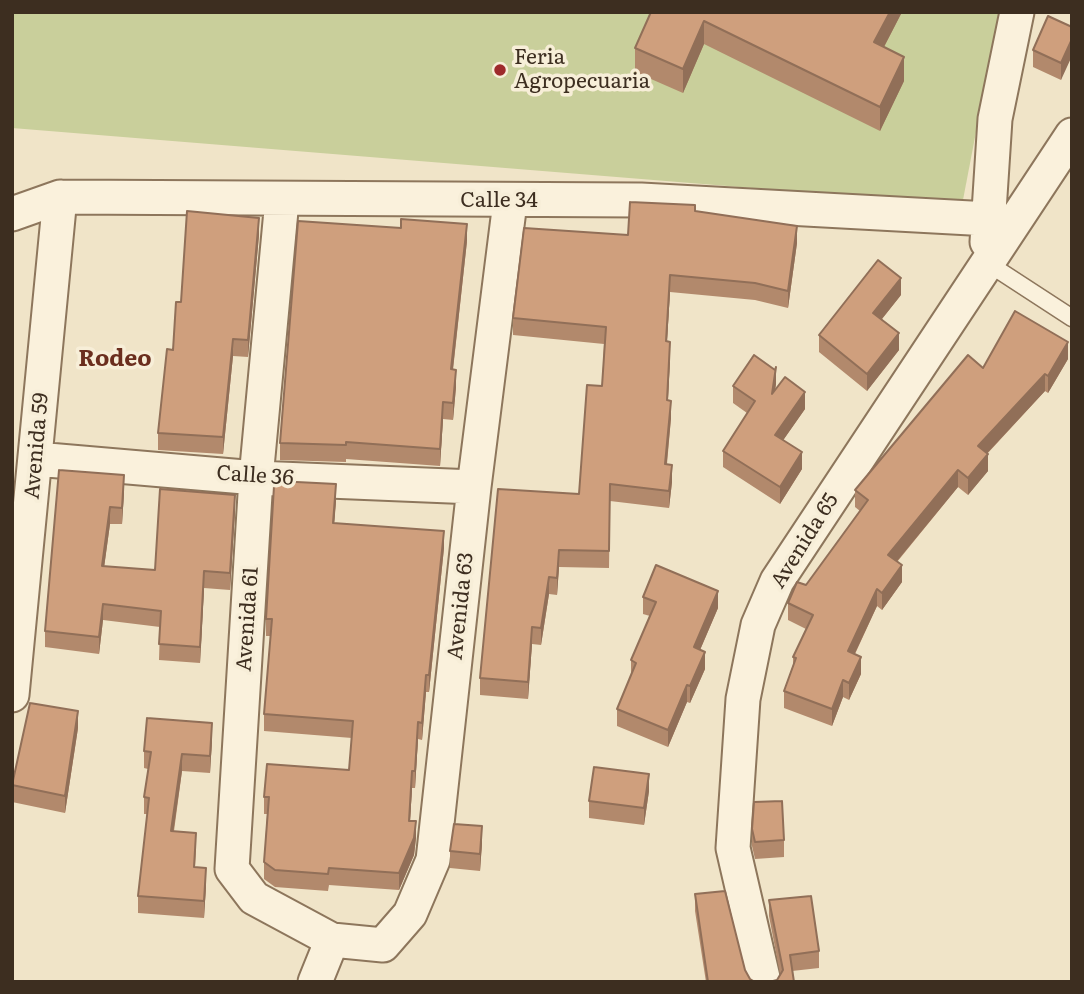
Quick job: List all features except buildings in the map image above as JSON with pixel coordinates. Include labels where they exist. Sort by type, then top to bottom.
[{"type":"street","name":"Avenida 65","points":[[986,262],[995,119],[1017,12]]},
{"type":"street","name":"Avenida 65","points":[[764,982],[733,848],[743,699],[758,625],[777,581],[1072,135]]},
{"type":"street","name":"Calle 34","points":[[12,214],[60,197],[510,202],[641,200],[989,219]]},
{"type":"street","name":"Avenida 59","points":[[12,695],[60,197]]},
{"type":"street","name":"Avenida 61","points":[[282,200],[256,478],[232,869],[254,898],[332,940]]},
{"type":"street","name":"Avenida 63","points":[[332,940],[383,945],[410,914],[433,860],[474,487],[510,202]]},
{"type":"street","name":"Calle 36","points":[[36,458],[256,478],[474,487]]},
{"type":"street","points":[[315,982],[332,940]]},
{"type":"lane","points":[[986,262],[1072,318]]},
{"type":"green space","name":"Feria Agropecuaria","points":[[12,12],[999,12],[962,205],[12,128]]},
{"type":"place","name":"Feria Agropecuaria","points":[[500,70]]},
{"type":"district","name":"Rodeo","points":[[115,359]]}]
